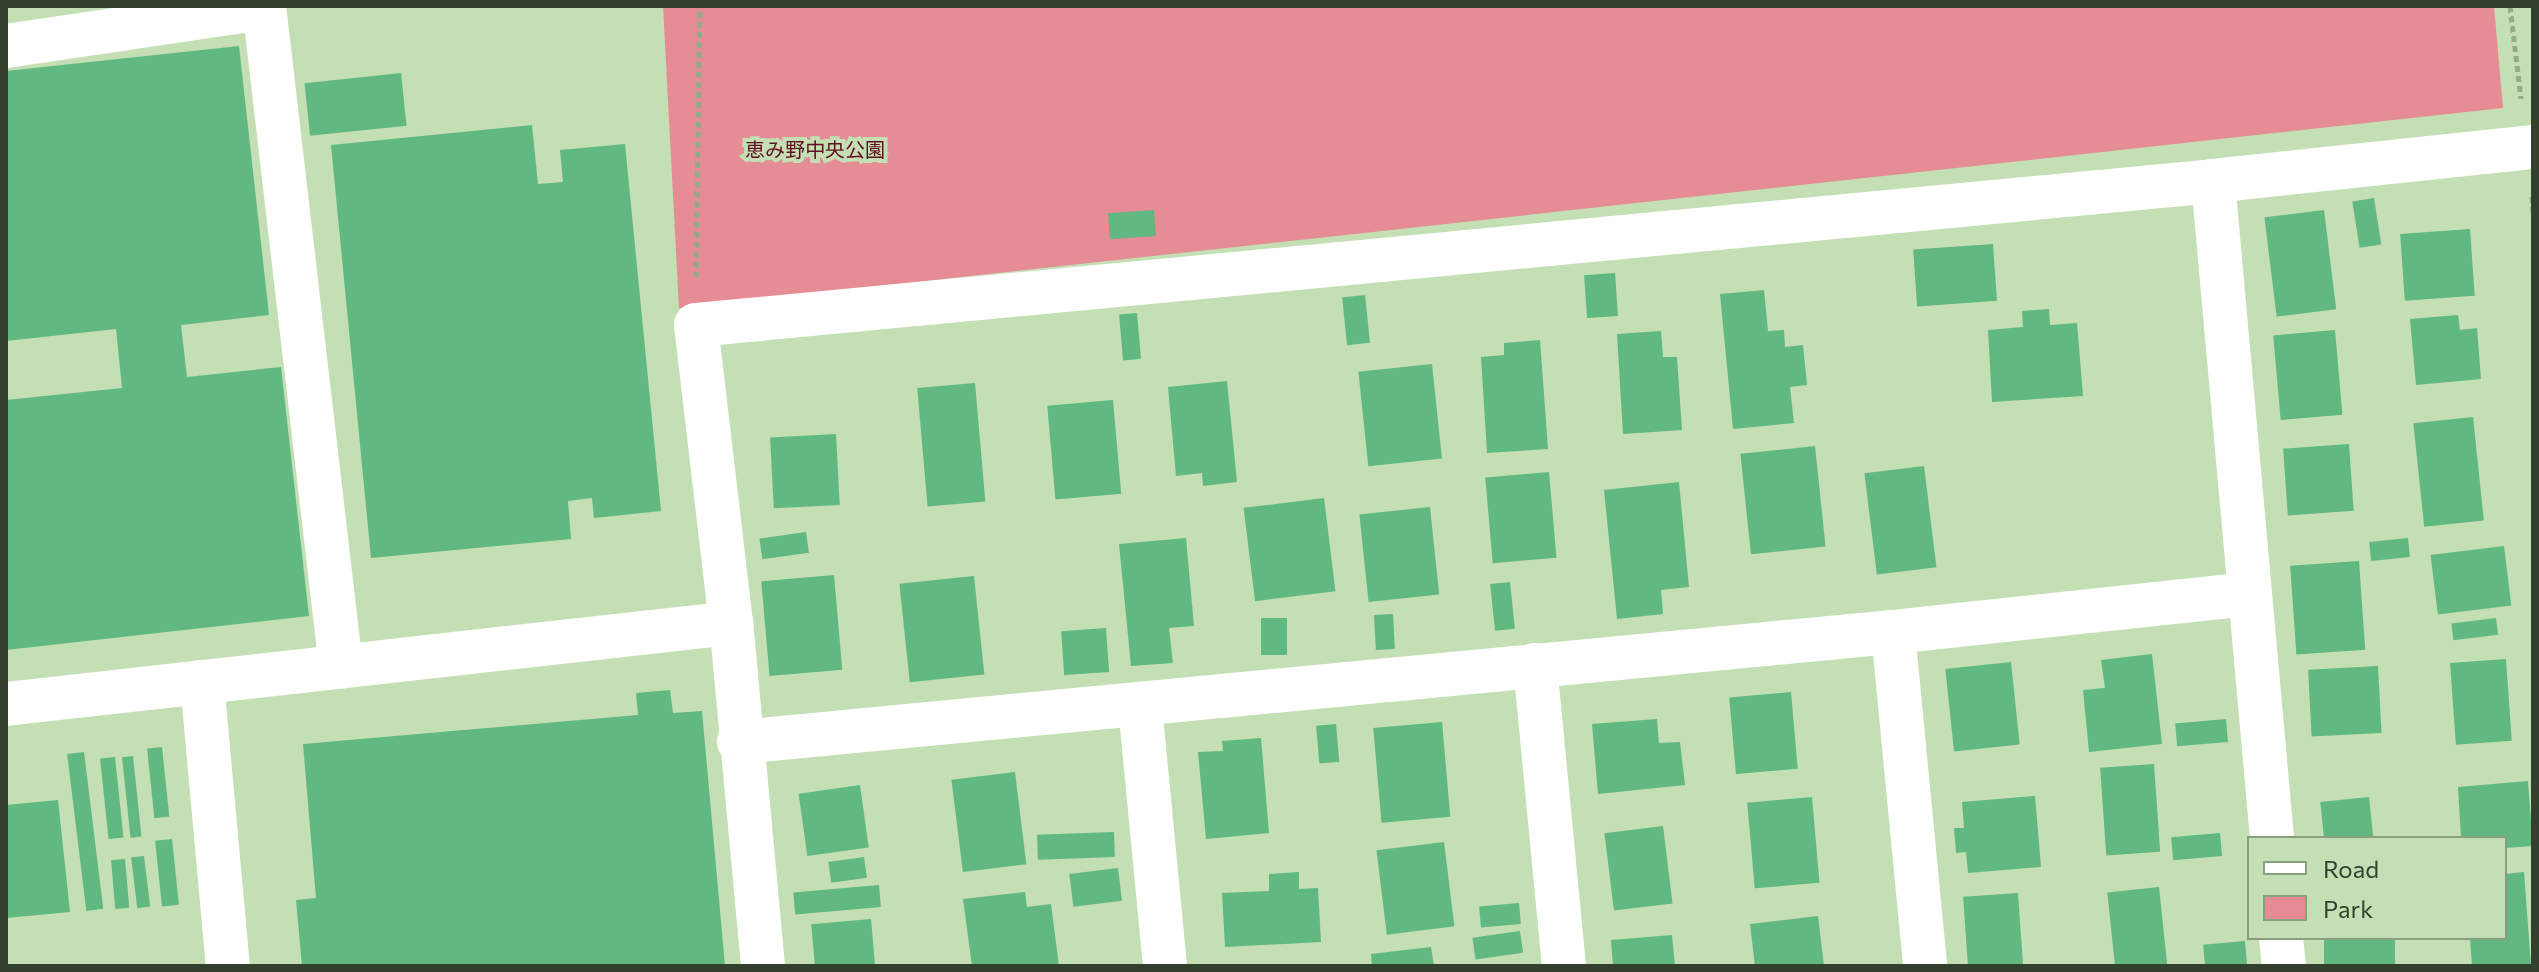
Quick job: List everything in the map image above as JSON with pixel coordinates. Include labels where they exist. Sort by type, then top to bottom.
[{"type":"street","points":[[6,46],[264,7],[341,667]]},
{"type":"street","points":[[763,966],[739,742],[731,623],[696,325],[2213,181],[2533,147]]},
{"type":"street","points":[[2213,181],[2272,836]]},
{"type":"street","points":[[739,742],[1140,706],[2248,594]]},
{"type":"street","points":[[6,704],[731,623]]},
{"type":"street","points":[[1893,632],[1925,966]]},
{"type":"street","points":[[1535,665],[1564,966]]},
{"type":"street","points":[[202,682],[228,966]]},
{"type":"street","points":[[1140,706],[1165,966]]},
{"type":"street","points":[[2281,940],[2284,966]]},
{"type":"path","points":[[696,325],[700,6]]},
{"type":"green space","name":"恵み野中央公園","points":[[663,6],[2494,6],[2503,108],[679,308]]},
{"type":"building","points":[[239,46],[269,315],[181,325],[187,377],[281,367],[309,616],[6,650],[6,400],[122,388],[116,329],[6,341],[6,71]]},
{"type":"building","points":[[401,73],[407,126],[310,136],[305,83]]},
{"type":"building","points":[[532,125],[538,184],[563,182],[560,150],[625,144],[661,511],[594,518],[592,498],[568,501],[571,539],[371,558],[331,145]]},
{"type":"building","points":[[2374,198],[2381,244],[2360,248],[2352,201]]},
{"type":"building","points":[[1154,210],[1156,236],[1110,239],[1108,213]]},
{"type":"building","points":[[2324,210],[2336,309],[2277,317],[2264,217]]},
{"type":"building","points":[[2470,229],[2475,296],[2405,301],[2400,234]]},
{"type":"building","points":[[1993,244],[1997,301],[1917,306],[1913,250]]},
{"type":"building","points":[[1615,273],[1618,316],[1587,318],[1584,275]]},
{"type":"building","points":[[1764,290],[1768,331],[1784,330],[1785,347],[1803,345],[1807,385],[1790,387],[1794,423],[1733,429],[1720,294]]},
{"type":"building","points":[[1365,295],[1370,343],[1347,345],[1342,297]]},
{"type":"building","points":[[2049,309],[2050,325],[2077,323],[2083,396],[1992,402],[1988,330],[2023,327],[2022,311]]},
{"type":"building","points":[[1137,313],[1141,359],[1123,360],[1119,315]]},
{"type":"building","points":[[2458,315],[2460,330],[2477,328],[2481,379],[2416,385],[2410,319]]},
{"type":"building","points":[[2335,330],[2342,415],[2281,420],[2273,335]]},
{"type":"building","points":[[1661,331],[1663,357],[1677,357],[1682,430],[1623,434],[1617,334]]},
{"type":"building","points":[[1540,340],[1548,449],[1487,453],[1481,357],[1504,355],[1504,343]]},
{"type":"building","points":[[1432,364],[1442,458],[1368,466],[1358,372]]},
{"type":"building","points":[[1227,381],[1237,482],[1203,486],[1202,473],[1176,476],[1168,387]]},
{"type":"building","points":[[975,383],[985,502],[928,507],[917,388]]},
{"type":"building","points":[[1113,400],[1121,494],[1055,499],[1047,406]]},
{"type":"building","points":[[2473,417],[2484,520],[2424,527],[2413,423]]},
{"type":"building","points":[[836,434],[840,505],[774,508],[770,437]]},
{"type":"building","points":[[2349,444],[2354,511],[2288,515],[2283,449]]},
{"type":"building","points":[[1815,446],[1826,546],[1751,554],[1740,454]]},
{"type":"building","points":[[1924,466],[1936,567],[1877,575],[1864,473]]},
{"type":"building","points":[[1549,472],[1556,558],[1493,563],[1485,478]]},
{"type":"building","points":[[1679,482],[1689,587],[1661,590],[1663,614],[1617,619],[1604,490]]},
{"type":"building","points":[[1324,498],[1335,591],[1255,601],[1244,508]]},
{"type":"building","points":[[1430,507],[1439,595],[1369,602],[1359,514]]},
{"type":"building","points":[[806,532],[809,553],[762,559],[759,539]]},
{"type":"building","points":[[1186,538],[1194,626],[1169,628],[1173,663],[1131,666],[1119,544]]},
{"type":"building","points":[[2408,538],[2410,557],[2371,561],[2369,542]]},
{"type":"building","points":[[2504,546],[2511,606],[2438,615],[2431,555]]},
{"type":"building","points":[[2359,561],[2365,650],[2296,655],[2290,566]]},
{"type":"building","points":[[834,575],[842,670],[770,676],[761,581]]},
{"type":"building","points":[[974,576],[984,674],[910,682],[899,584]]},
{"type":"building","points":[[1510,582],[1515,629],[1495,631],[1490,584]]},
{"type":"building","points":[[1393,614],[1395,649],[1376,650],[1374,615]]},
{"type":"building","points":[[1261,618],[1287,618],[1287,655],[1261,655]]},
{"type":"building","points":[[2496,618],[2498,635],[2453,640],[2451,623]]},
{"type":"building","points":[[1106,628],[1109,672],[1064,675],[1061,631]]},
{"type":"building","points":[[2152,654],[2162,744],[2089,752],[2083,690],[2105,688],[2101,660]]},
{"type":"building","points":[[2506,659],[2512,741],[2456,745],[2450,663]]},
{"type":"building","points":[[2011,662],[2020,745],[1954,751],[1945,669]]},
{"type":"building","points":[[2378,666],[2382,733],[2312,737],[2308,670]]},
{"type":"building","points":[[670,690],[673,713],[702,711],[725,966],[302,966],[296,900],[316,898],[303,744],[638,715],[636,693]]},
{"type":"building","points":[[1791,692],[1798,769],[1736,774],[1729,697]]},
{"type":"building","points":[[1657,719],[1659,743],[1680,742],[1685,785],[1598,794],[1592,724]]},
{"type":"building","points":[[2226,719],[2228,742],[2177,746],[2175,723]]},
{"type":"building","points":[[1442,722],[1450,817],[1382,823],[1373,728]]},
{"type":"building","points":[[1336,724],[1339,762],[1319,764],[1316,726]]},
{"type":"building","points":[[1261,738],[1269,833],[1206,839],[1198,752],[1223,751],[1222,741]]},
{"type":"building","points":[[162,747],[169,817],[154,818],[147,749]]},
{"type":"building","points":[[84,752],[103,909],[86,911],[67,754]]},
{"type":"building","points":[[133,756],[141,837],[131,838],[122,757]]},
{"type":"building","points":[[115,757],[123,838],[109,839],[100,759]]},
{"type":"building","points":[[2154,764],[2160,852],[2106,856],[2100,768]]},
{"type":"building","points":[[1015,772],[1026,864],[963,872],[951,780]]},
{"type":"building","points":[[2528,781],[2533,846],[2507,848],[2507,836],[2461,836],[2458,787]]},
{"type":"building","points":[[860,785],[869,847],[807,856],[799,794]]},
{"type":"building","points":[[2035,796],[2041,867],[1968,873],[1966,852],[1956,853],[1954,828],[1964,828],[1962,802]]},
{"type":"building","points":[[1812,797],[1819,883],[1755,888],[1747,803]]},
{"type":"building","points":[[2369,797],[2373,836],[2324,836],[2320,802]]},
{"type":"building","points":[[58,800],[70,912],[6,918],[6,805]]},
{"type":"building","points":[[1663,826],[1673,903],[1614,911],[1604,833]]},
{"type":"building","points":[[1114,832],[1115,857],[1038,860],[1037,835]]},
{"type":"building","points":[[2220,833],[2222,856],[2173,860],[2171,837]]},
{"type":"building","points":[[172,839],[179,905],[162,906],[155,841]]},
{"type":"building","points":[[1444,842],[1454,926],[1387,935],[1377,850]]},
{"type":"building","points":[[144,856],[150,907],[137,908],[131,858]]},
{"type":"building","points":[[864,857],[867,878],[831,883],[828,862]]},
{"type":"building","points":[[125,859],[129,908],[115,909],[111,860]]},
{"type":"building","points":[[1118,868],[1122,901],[1073,907],[1069,874]]},
{"type":"building","points":[[1299,872],[1299,889],[1318,888],[1321,942],[1225,947],[1222,893],[1269,891],[1269,874]]},
{"type":"building","points":[[2524,872],[2531,966],[2472,966],[2470,940],[2507,940],[2507,874]]},
{"type":"building","points":[[879,885],[881,907],[795,914],[793,892]]},
{"type":"building","points":[[2159,887],[2167,966],[2115,966],[2107,892]]},
{"type":"building","points":[[1025,892],[1027,907],[1051,904],[1059,966],[972,966],[963,899]]},
{"type":"building","points":[[2018,893],[2023,966],[1968,966],[1963,897]]},
{"type":"building","points":[[1519,903],[1521,924],[1481,927],[1479,906]]},
{"type":"building","points":[[1818,916],[1824,966],[1755,966],[1750,924]]},
{"type":"building","points":[[871,919],[875,966],[815,966],[811,924]]},
{"type":"building","points":[[1520,931],[1523,953],[1476,959],[1472,938]]},
{"type":"building","points":[[1672,935],[1675,966],[1613,966],[1611,940]]},
{"type":"building","points":[[2324,940],[2395,940],[2395,966],[2324,966]]},
{"type":"building","points":[[2245,941],[2247,964],[2205,966],[2203,945]]},
{"type":"building","points":[[1431,947],[1434,966],[1372,966],[1371,954]]}]
